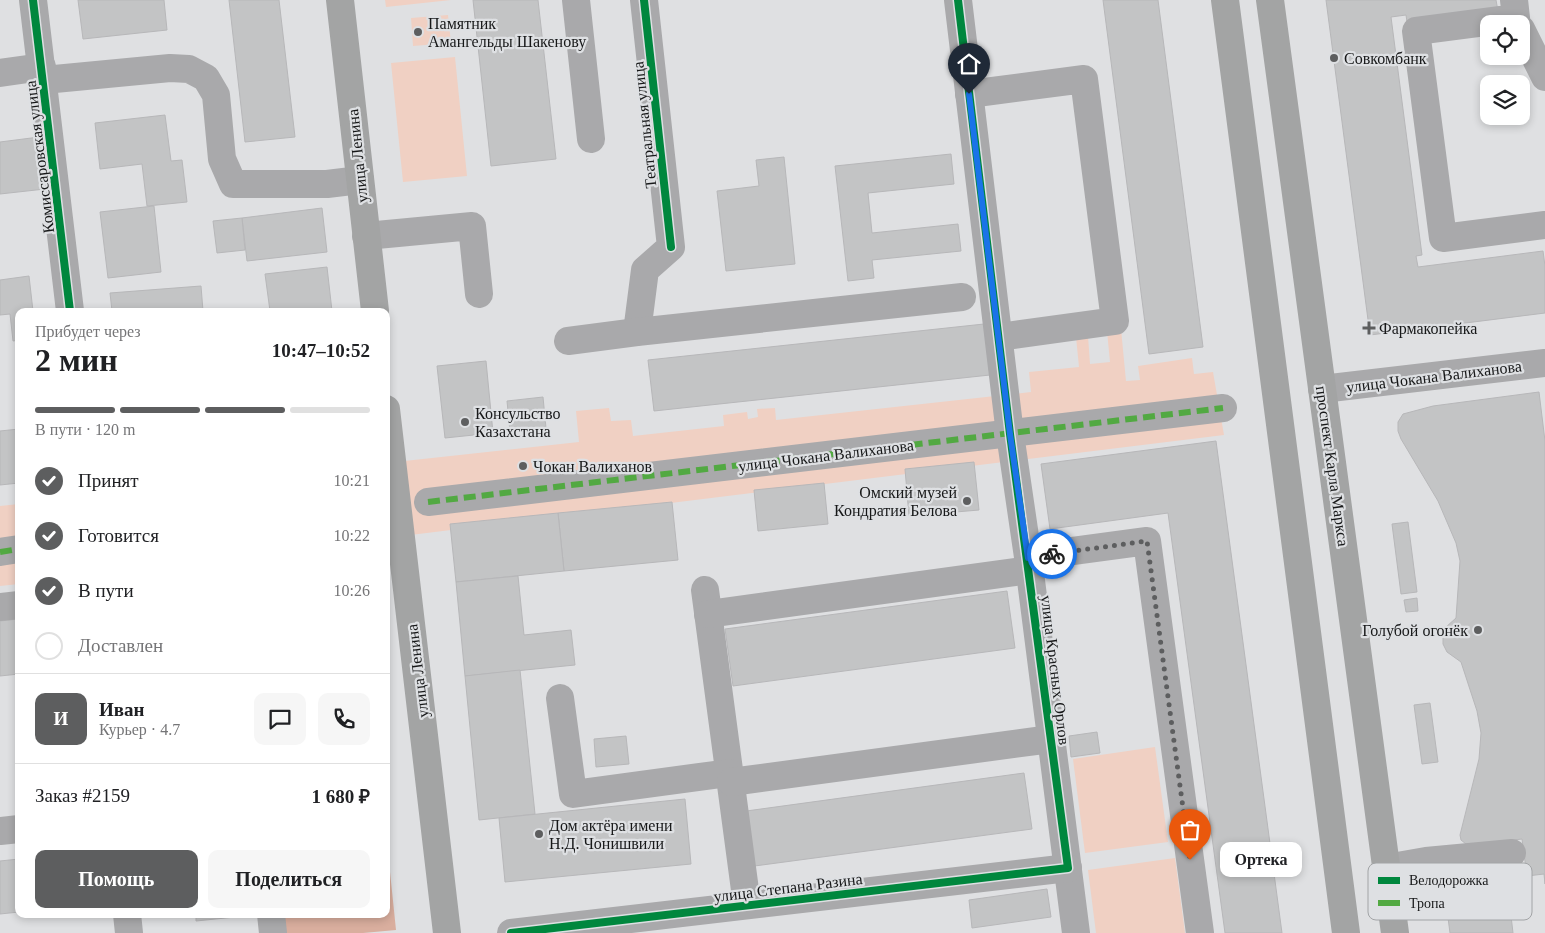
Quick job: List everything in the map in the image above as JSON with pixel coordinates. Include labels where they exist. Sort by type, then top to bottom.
[{"type":"main road","name":"улица Ленина","points":[[340,0],[375,308]]},
{"type":"main road","points":[[1225,0],[1346,933]]},
{"type":"main road","name":"проспект Карла Маркса","points":[[1270,0],[1385,863]]},
{"type":"main road","name":"улица Ленина","points":[[390,442],[447,933]]},
{"type":"main road","name":"проспект Карла Маркса","points":[[1393,920],[1395,933]]},
{"type":"street","name":"Комиссаровская улица","points":[[34,0],[70,308]]},
{"type":"street","points":[[576,0],[591,139]]},
{"type":"street","name":"Театральная улица","points":[[637,332],[645,270],[671,246],[644,0]]},
{"type":"street","name":"улица Красных Орлов","points":[[958,0],[1010,434],[1029,564],[1076,933]]},
{"type":"street","points":[[1480,23],[1416,32],[1443,238],[1545,225]]},
{"type":"street","points":[[1530,44],[1545,77]]},
{"type":"street","points":[[0,73],[43,74],[170,68],[189,69],[206,78],[216,95],[222,160],[233,184],[327,184],[360,180]]},
{"type":"street","points":[[969,94],[1084,79],[1115,322],[999,337]]},
{"type":"street","points":[[366,236],[472,226],[479,294]]},
{"type":"street","points":[[568,342],[637,332],[962,297]]},
{"type":"street","name":"улица Чокана Валиханова","points":[[1322,389],[1545,363]]},
{"type":"street","name":"улица Чокана Валиханова","points":[[428,502],[1223,408]]},
{"type":"street","points":[[747,905],[706,602],[1029,564],[1147,541],[1200,933]]},
{"type":"street","points":[[0,552],[15,550]]},
{"type":"street","points":[[0,607],[15,605]]},
{"type":"street","points":[[560,698],[573,794],[730,778],[1051,740]]},
{"type":"street","points":[[0,831],[15,829]]},
{"type":"street","points":[[1415,863],[1512,852]]},
{"type":"street","name":"улица Степана Разина","points":[[511,933],[657,924],[747,905],[1068,868]]},
{"type":"street","points":[[127,918],[129,933]]},
{"type":"street","points":[[271,918],[273,933]]},
{"type":"shaded area","points":[[385,0],[451,0],[386,7]]},
{"type":"shaded area","points":[[448,15],[451,43],[413,46],[411,18]]},
{"type":"shaded area","points":[[455,57],[467,176],[403,182],[391,63]]},
{"type":"shaded area","points":[[1121,329],[1126,381],[1140,380],[1138,366],[1192,358],[1194,374],[1213,372],[1224,435],[390,538],[390,463],[579,442],[576,411],[609,408],[611,421],[631,420],[633,436],[724,426],[723,415],[747,412],[748,419],[758,417],[757,409],[775,408],[776,420],[1031,392],[1029,372],[1079,367],[1076,337],[1088,336],[1090,364],[1110,362],[1107,331]]},
{"type":"shaded area","points":[[15,504],[15,584],[0,586],[0,506]]},
{"type":"shaded area","points":[[1155,747],[1168,842],[1085,853],[1073,759]]},
{"type":"shaded area","points":[[1175,858],[1185,933],[1096,933],[1088,870]]},
{"type":"shaded area","points":[[390,872],[396,930],[363,933],[281,933],[279,918],[390,918]]},
{"type":"building","points":[[78,0],[164,0],[167,30],[83,39]]},
{"type":"building","points":[[229,0],[279,0],[295,137],[245,142]]},
{"type":"building","points":[[473,0],[538,0],[556,159],[491,166]]},
{"type":"building","points":[[1103,0],[1158,0],[1203,347],[1149,354]]},
{"type":"building","points":[[1326,0],[1496,0],[1498,11],[1407,22],[1406,15],[1391,17],[1422,255],[1416,256],[1418,267],[1543,251],[1545,266],[1545,313],[1370,335]]},
{"type":"building","points":[[165,115],[171,161],[182,160],[187,202],[147,206],[142,164],[100,169],[95,123]]},
{"type":"building","points":[[39,137],[45,189],[0,194],[0,142]]},
{"type":"building","points":[[951,154],[954,184],[868,193],[872,233],[958,224],[961,251],[872,260],[874,278],[848,281],[835,166]]},
{"type":"building","points":[[784,157],[795,264],[726,271],[717,191],[759,186],[756,160]]},
{"type":"building","points":[[154,206],[161,272],[108,278],[100,212]]},
{"type":"building","points":[[322,208],[327,252],[247,261],[242,218]]},
{"type":"building","points":[[242,218],[245,250],[217,253],[213,221]]},
{"type":"building","points":[[327,267],[332,308],[270,308],[265,274]]},
{"type":"building","points":[[29,276],[33,308],[15,308],[15,341],[13,341],[10,314],[0,315],[0,280]]},
{"type":"building","points":[[201,286],[203,308],[112,308],[110,293]]},
{"type":"building","points":[[984,324],[990,375],[654,411],[648,360]]},
{"type":"building","points":[[486,361],[493,433],[445,438],[437,366]]},
{"type":"building","points":[[1539,392],[1545,441],[1545,884],[1544,874],[1532,875],[1532,863],[1525,863],[1522,839],[1466,844],[1461,840],[1460,835],[1479,759],[1481,733],[1477,711],[1461,662],[1447,652],[1443,644],[1443,634],[1446,627],[1456,618],[1460,561],[1456,543],[1438,501],[1398,431],[1398,422],[1403,414],[1433,406]]},
{"type":"building","points":[[543,397],[546,428],[510,432],[507,401]]},
{"type":"building","points":[[15,429],[15,483],[0,485],[0,431]]},
{"type":"building","points":[[1216,441],[1282,933],[1225,933],[1168,513],[1050,529],[1041,464]]},
{"type":"building","points":[[974,462],[979,510],[909,516],[905,469]]},
{"type":"building","points":[[824,483],[828,524],[758,531],[754,490]]},
{"type":"building","points":[[672,502],[678,560],[564,571],[558,513]]},
{"type":"building","points":[[558,513],[564,571],[456,582],[450,524]]},
{"type":"building","points":[[1408,522],[1417,592],[1401,594],[1392,524]]},
{"type":"building","points":[[518,576],[524,635],[571,630],[575,665],[465,676],[456,582]]},
{"type":"building","points":[[1007,591],[1015,648],[733,686],[725,629]]},
{"type":"building","points":[[1417,598],[1418,611],[1406,612],[1404,600]]},
{"type":"building","points":[[15,619],[15,674],[0,676],[0,621]]},
{"type":"building","points":[[520,670],[535,814],[479,820],[465,676]]},
{"type":"building","points":[[1430,703],[1438,762],[1422,764],[1414,705]]},
{"type":"building","points":[[1097,732],[1100,753],[1071,757],[1069,736]]},
{"type":"building","points":[[626,736],[629,764],[596,767],[594,739]]},
{"type":"building","points":[[1024,773],[1032,829],[747,867],[739,812]]},
{"type":"building","points":[[685,799],[691,864],[505,882],[499,818]]},
{"type":"building","points":[[15,859],[15,912],[0,914],[0,861]]},
{"type":"building","points":[[1047,889],[1051,917],[972,928],[969,900]]},
{"type":"building","points":[[196,918],[225,918],[196,921]]},
{"type":"building","points":[[1448,920],[1511,920],[1513,933],[1450,933]]},
{"type":"marked path","points":[[428,502],[1223,408]]},
{"type":"marked path","points":[[0,552],[15,550]]},
{"type":"cycle path","points":[[33,0],[70,308]]},
{"type":"cycle path","points":[[644,0],[671,247]]},
{"type":"cycle path","points":[[511,933],[1068,868],[1010,434],[958,0]]},
{"type":"way so far","points":[[1052,554],[1147,541],[1190,860]]},
{"type":"place","name":"Памятник Амангельды Шакенову","points":[[418,32]]},
{"type":"place","name":"Совкомбанк","points":[[1334,58]]},
{"type":"place","name":"Фармакопейка","points":[[1369,328]]},
{"type":"place","name":"Консульство Казахстана","points":[[465,422]]},
{"type":"place","name":"Чокан Валиханов","points":[[523,466]]},
{"type":"place","name":"Омский музей Кондратия Белова","points":[[967,501]]},
{"type":"place","name":"Голубой огонёк","points":[[1478,630]]},
{"type":"place","name":"Дом актёра имени Н.Д. Чонишвили","points":[[539,834]]},
{"type":"place","name":"Ортека","points":[[1190,860]]},
{"type":"route","points":[[969,94],[1010,434],[1028,558],[1052,554]]}]
